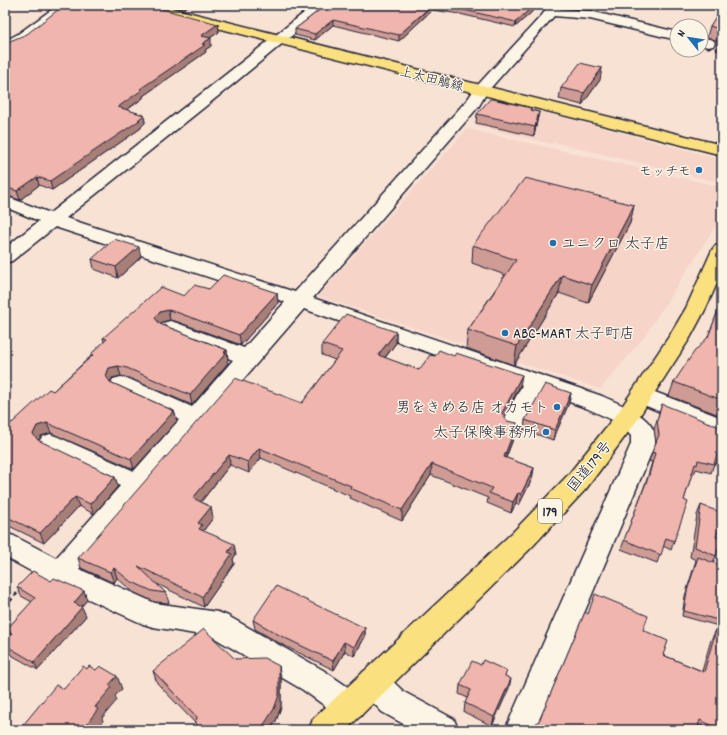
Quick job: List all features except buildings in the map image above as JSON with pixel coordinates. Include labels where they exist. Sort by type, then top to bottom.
[{"type":"main road","name":"上太田鵤線","points":[[143,5],[722,150]]},
{"type":"main road","name":"国道179号","points":[[324,730],[522,540],[577,482],[627,417],[679,338],[696,308],[722,250]]},
{"type":"street","points":[[5,46],[23,37],[66,5]]},
{"type":"street","points":[[5,257],[322,5]]},
{"type":"street","points":[[462,5],[472,7],[474,5]]},
{"type":"street","points":[[51,569],[138,484],[473,103],[481,90],[552,9],[590,15],[669,34]]},
{"type":"street","points":[[5,32],[23,37]]},
{"type":"street","points":[[5,201],[52,220],[300,300],[594,402],[627,417],[643,433],[643,444],[520,730]]},
{"type":"street","points":[[170,328],[249,358]]},
{"type":"street","points":[[514,424],[536,381]]},
{"type":"street","points":[[121,385],[196,418]]},
{"type":"street","points":[[642,395],[722,428]]},
{"type":"street","points":[[50,443],[138,484]]},
{"type":"street","points":[[5,544],[51,569],[153,615],[218,626],[313,680],[350,706]]},
{"type":"street","points":[[373,682],[393,702],[443,730]]},
{"type":"path","points":[[5,606],[51,569]]},
{"type":"shaded area","points":[[492,102],[582,122],[722,160],[722,183],[553,142],[552,144],[478,126],[473,123]]},
{"type":"shaded area","points":[[467,129],[722,187],[722,216],[644,337],[600,389],[318,296]]},
{"type":"place","name":"モッチモ","points":[[699,170]]},
{"type":"place","name":"ユニクロ 太子店","points":[[553,243]]},
{"type":"place","name":"ABC-MART 太子町店","points":[[505,333]]},
{"type":"place","name":"男をきめる店 オカモト","points":[[557,407]]},
{"type":"place","name":"太子保険事務所","points":[[546,432]]}]
